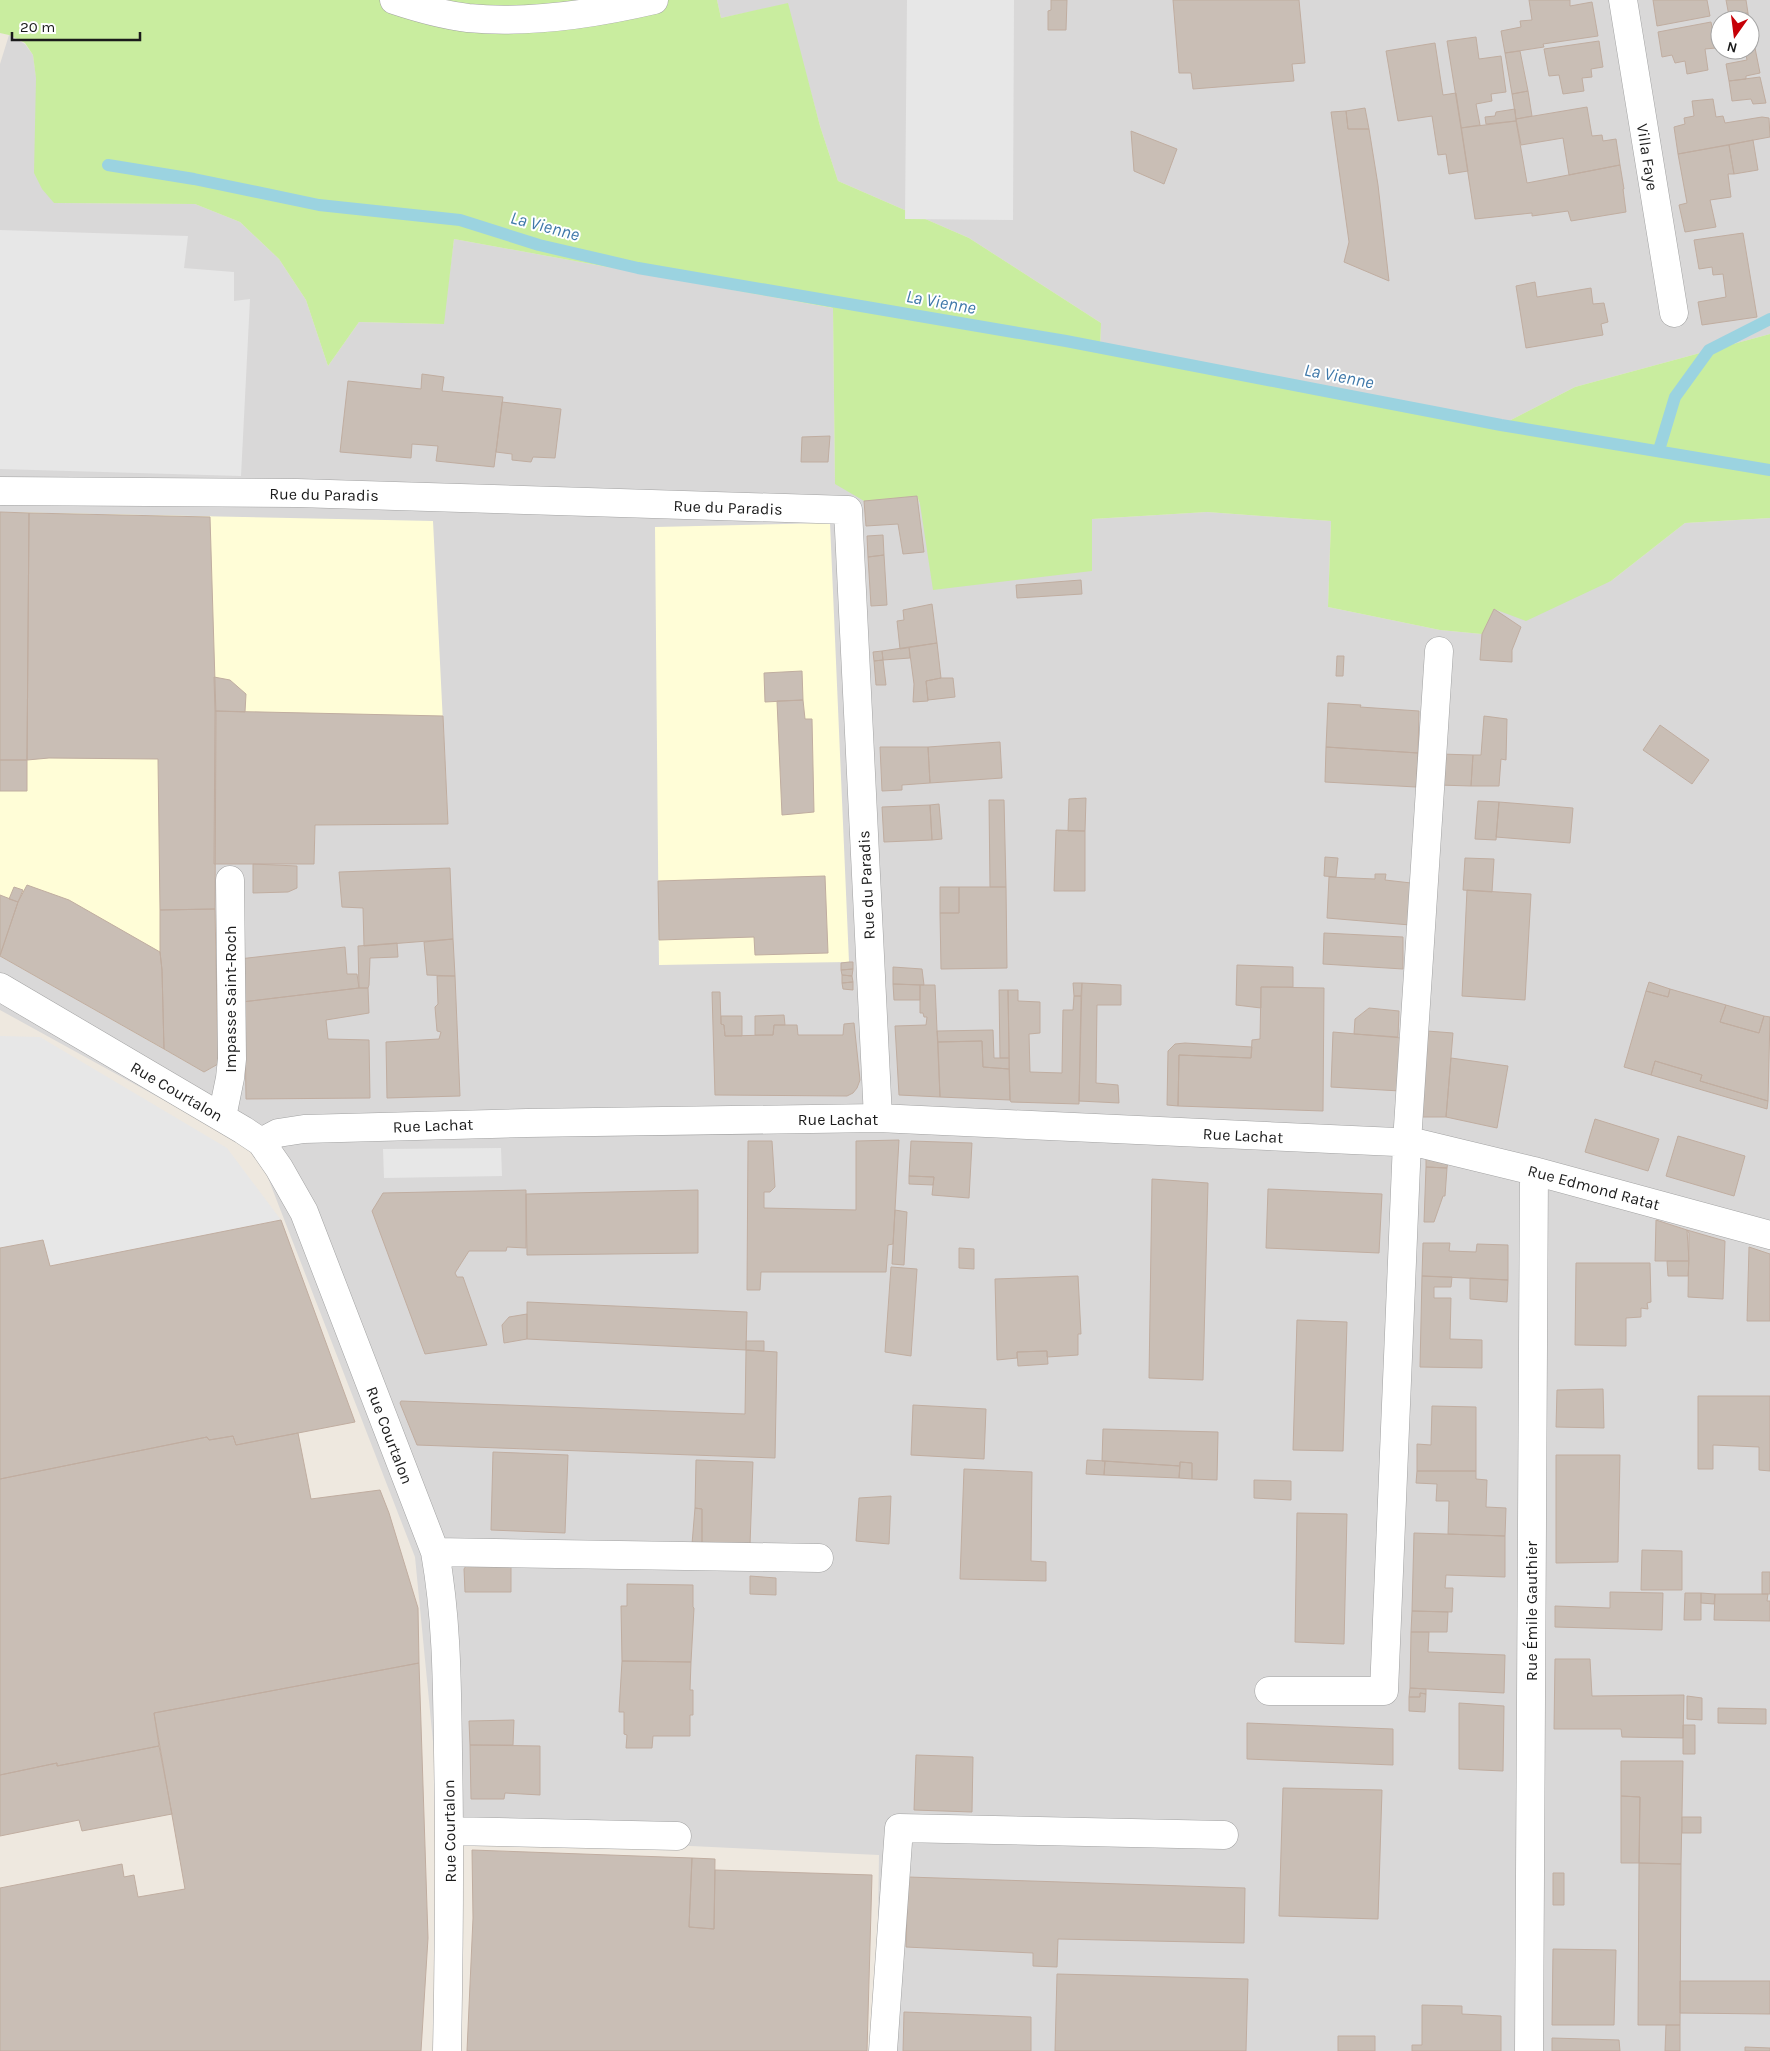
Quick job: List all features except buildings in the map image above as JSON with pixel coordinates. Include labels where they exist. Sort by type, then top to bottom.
[{"type":"street","points":[[394,0],[433,12],[468,18],[496,19],[544,18],[607,11],[654,0]]},
{"type":"street","name":"Villa Faye","points":[[1623,0],[1674,313]]},
{"type":"street","name":"Rue du Paradis","points":[[0,490],[298,493],[848,510],[878,1118]]},
{"type":"street","points":[[1269,1691],[1384,1691],[1439,650]]},
{"type":"street","name":"Impasse Saint-Roch","points":[[222,1117],[232,1059],[230,880]]},
{"type":"street","name":"Rue Courtalon","points":[[0,987],[222,1117],[261,1142],[279,1168],[304,1212],[435,1552],[446,1633],[450,1831],[446,2051]]},
{"type":"street","name":"Rue Lachat","points":[[261,1142],[278,1134],[304,1129],[527,1122],[878,1118],[1412,1143]]},
{"type":"street","name":"Rue Edmond Ratat","points":[[1412,1143],[1534,1171],[1770,1235]]},
{"type":"street","name":"Rue Émile Gauthier","points":[[1529,2051],[1534,1171]]},
{"type":"street","points":[[435,1552],[819,1558]]},
{"type":"street","points":[[884,2051],[899,1828],[1224,1835]]},
{"type":"street","points":[[450,1831],[678,1836]]},
{"type":"shaded area","points":[[717,0],[1770,0],[1770,334],[1575,387],[1501,425],[1100,352],[1101,323],[969,238],[838,181],[820,126],[787,4],[721,18]]},
{"type":"shaded area","points":[[907,0],[1014,0],[1013,220],[905,219]]},
{"type":"shaded area","points":[[9,35],[25,44],[33,55],[54,203],[195,204],[240,222],[279,259],[306,300],[328,366],[359,322],[443,324],[454,239],[833,308],[835,484],[917,496],[920,504],[1092,519],[1207,512],[1331,521],[1328,607],[1440,630],[1482,634],[1494,609],[1611,581],[1685,523],[1770,518],[1770,2051],[876,2051],[879,1855],[442,1834],[415,1557],[258,1152],[0,1010],[0,64]]},
{"type":"shaded area","points":[[0,230],[188,236],[184,268],[234,272],[234,301],[250,299],[241,476],[0,469]]},
{"type":"shaded area","points":[[0,512],[433,521],[448,824],[315,825],[314,864],[214,864],[218,1064],[204,1072],[0,956]]},
{"type":"shaded area","points":[[830,523],[849,962],[659,965],[655,527]]},
{"type":"shaded area","points":[[0,1036],[40,1037],[227,1148],[281,1220],[50,1266],[43,1240],[0,1248]]},
{"type":"shaded area","points":[[501,1148],[502,1176],[384,1178],[383,1149]]},
{"type":"green space","points":[[0,0],[717,0],[721,18],[788,3],[820,126],[838,181],[969,238],[1101,323],[1100,352],[1501,425],[1575,387],[1770,334],[1770,518],[1685,523],[1611,581],[1526,621],[1494,609],[1482,634],[1440,630],[1328,607],[1331,521],[1207,512],[1092,519],[1092,571],[933,590],[920,504],[917,496],[864,501],[835,484],[833,308],[454,239],[444,324],[359,322],[328,366],[306,300],[279,259],[240,222],[195,204],[54,203],[42,189],[34,173],[36,78],[33,55],[25,43],[0,33]]},
{"type":"waterway","name":"La Vienne","points":[[108,165],[194,179],[319,205],[460,220],[539,245],[638,268],[1066,341],[1501,425],[1770,470]]},
{"type":"waterway","points":[[1659,450],[1675,397],[1709,350],[1770,319]]}]
